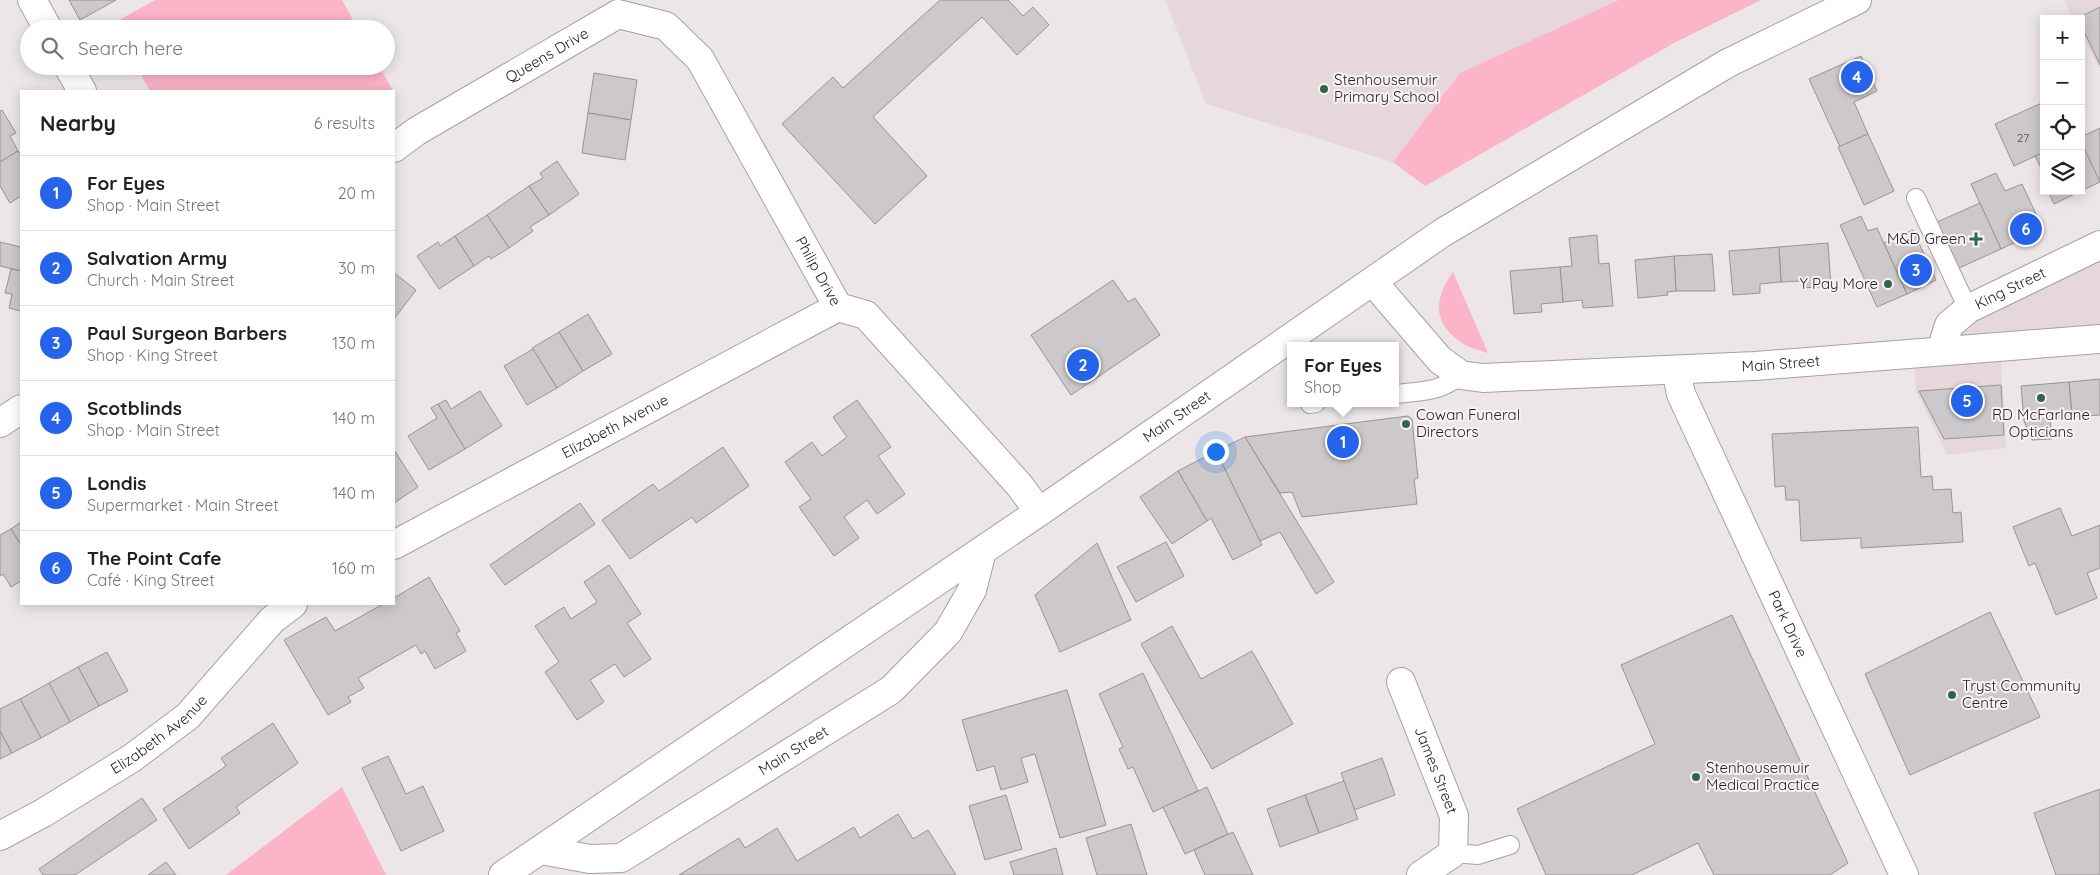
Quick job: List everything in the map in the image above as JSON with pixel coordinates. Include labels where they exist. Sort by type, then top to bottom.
[{"type":"street","points":[[32,0],[43,20]]},
{"type":"street","name":"Main Street","points":[[503,875],[982,552],[1442,233],[1728,63],[1858,0]]},
{"type":"street","name":"Queens Drive","points":[[395,147],[418,131],[618,14],[666,26],[700,60]]},
{"type":"street","name":"Philip Drive","points":[[700,60],[838,308],[866,315],[1020,486],[1039,512]]},
{"type":"street","points":[[73,75],[81,90]]},
{"type":"street","name":"King Street","points":[[1941,351],[1949,325],[1968,310],[2100,246]]},
{"type":"street","name":"Main Street","points":[[1373,282],[1440,360],[1461,375],[1483,378],[1676,370],[2100,339]]},
{"type":"street","name":"Elizabeth Avenue","points":[[395,544],[838,308]]},
{"type":"street","name":"Park Drive","points":[[1676,370],[1680,394],[1904,875]]},
{"type":"street","points":[[0,424],[20,410]]},
{"type":"street","name":"Main Street","points":[[541,850],[590,860],[621,858],[891,690],[948,632],[972,590],[982,552]]},
{"type":"street","name":"Elizabeth Avenue","points":[[0,836],[43,813],[132,758],[188,716],[272,620],[292,605]]},
{"type":"street","name":"James Street","points":[[1401,682],[1454,816],[1453,853]]},
{"type":"street","points":[[1421,875],[1453,853]]},
{"type":"lane","points":[[1916,198],[1968,310]]},
{"type":"lane","points":[[1399,394],[1432,390],[1448,385],[1461,375]]},
{"type":"lane","points":[[1453,853],[1478,855],[1510,845]]},
{"type":"shaded area","points":[[155,0],[342,0],[353,20],[119,20]]},
{"type":"shaded area","name":"Stenhousemuir Primary School","points":[[1165,0],[1619,0],[1460,73],[1393,162],[1206,104]]},
{"type":"shaded area","points":[[1619,0],[1761,0],[1674,43],[1425,186],[1393,162],[1460,73]]},
{"type":"shaded area","points":[[2064,0],[2100,0],[2100,70],[2085,41],[2085,15],[2072,15]]},
{"type":"shaded area","points":[[141,75],[384,75],[392,90],[149,90]]},
{"type":"shaded area","points":[[2100,259],[2100,337],[2000,346],[2006,448],[1947,455],[1916,391],[1913,344]]},
{"type":"shaded area","points":[[1453,272],[1488,353],[1462,343],[1445,327],[1441,319],[1439,310],[1442,292]]},
{"type":"shaded area","points":[[342,787],[386,875],[226,875]]},
{"type":"building","points":[[69,0],[116,0],[80,20]]},
{"type":"building","points":[[940,0],[1008,0],[1023,16],[1033,7],[1049,25],[1017,55],[982,17],[873,117],[927,176],[875,224],[782,124],[833,77],[843,88]]},
{"type":"building","points":[[2100,7],[2100,65],[2085,33],[2084,15]]},
{"type":"building","points":[[1861,56],[1877,91],[1854,102],[1868,134],[1840,147],[1809,79]]},
{"type":"building","points":[[594,73],[637,80],[631,120],[588,113]]},
{"type":"building","points":[[2040,104],[2040,154],[2014,166],[1995,124]]},
{"type":"building","points":[[2,110],[16,133],[10,136],[18,151],[0,162],[0,111]]},
{"type":"building","points":[[588,113],[631,120],[625,160],[582,153]]},
{"type":"building","points":[[2100,128],[2100,182],[2085,151],[2085,135]]},
{"type":"building","points":[[1868,134],[1894,191],[1864,205],[1838,147]]},
{"type":"building","points":[[2085,150],[2100,182],[2085,189]]},
{"type":"building","points":[[18,151],[20,154],[20,197],[10,203],[0,186],[0,162]]},
{"type":"building","points":[[2040,154],[2040,166],[2035,156]]},
{"type":"building","points":[[557,161],[579,194],[549,215],[529,186],[543,178],[540,173]]},
{"type":"building","points":[[1996,173],[2005,191],[2022,184],[2043,229],[2001,249],[1971,184]]},
{"type":"building","points":[[529,186],[549,215],[530,227],[533,231],[509,248],[487,215]]},
{"type":"building","points":[[2050,195],[2073,195],[2054,204]]},
{"type":"building","points":[[1980,203],[2001,249],[1959,268],[1937,222]]},
{"type":"building","points":[[487,215],[509,248],[491,259],[489,256],[474,266],[455,236]]},
{"type":"building","points":[[1861,216],[1868,231],[1877,228],[1907,294],[1877,307],[1840,225]]},
{"type":"building","points":[[1913,230],[1936,280],[1907,294],[1884,243]]},
{"type":"building","points":[[1597,235],[1599,264],[1609,263],[1613,306],[1583,308],[1582,300],[1563,302],[1560,267],[1572,266],[1569,238]]},
{"type":"building","points":[[455,236],[474,266],[439,289],[417,256],[438,242],[440,246]]},
{"type":"building","points":[[0,242],[20,247],[20,271],[0,266]]},
{"type":"building","points":[[1828,243],[1831,286],[1802,288],[1801,281],[1781,282],[1779,247]]},
{"type":"building","points":[[1779,247],[1781,282],[1760,284],[1760,293],[1733,295],[1729,251]]},
{"type":"building","points":[[1712,254],[1715,291],[1676,291],[1674,256]]},
{"type":"building","points":[[1674,256],[1676,291],[1667,292],[1668,295],[1638,298],[1635,260]]},
{"type":"building","points":[[1560,267],[1563,302],[1541,304],[1542,312],[1514,314],[1510,271]]},
{"type":"building","points":[[11,269],[20,271],[20,311],[9,308],[12,294],[5,293]]},
{"type":"building","points":[[395,274],[416,290],[395,318]]},
{"type":"building","points":[[1113,280],[1128,302],[1135,298],[1160,335],[1071,395],[1031,335]]},
{"type":"building","points":[[588,314],[612,354],[583,371],[559,332]]},
{"type":"building","points":[[559,332],[583,371],[557,388],[532,348]]},
{"type":"building","points":[[533,349],[557,388],[527,405],[504,366]]},
{"type":"building","points":[[2100,379],[2100,415],[2072,417],[2069,382]]},
{"type":"building","points":[[2069,382],[2072,417],[2050,419],[2052,439],[2032,440],[2024,421],[2021,386]]},
{"type":"building","points":[[2001,385],[2004,435],[1944,439],[1919,391]]},
{"type":"building","points":[[480,391],[502,426],[465,449],[438,404],[446,400],[451,409]]},
{"type":"building","points":[[857,400],[891,447],[878,456],[905,494],[877,514],[867,500],[844,517],[859,538],[834,556],[799,507],[811,499],[785,462],[812,442],[822,456],[847,437],[833,417]]},
{"type":"building","points":[[438,404],[465,449],[429,470],[408,436],[437,418],[431,408]]},
{"type":"building","points":[[1408,416],[1412,419],[1418,478],[1414,479],[1417,504],[1302,517],[1292,492],[1280,493],[1245,437]]},
{"type":"building","points":[[1918,427],[1921,477],[1932,476],[1933,490],[1951,489],[1953,513],[1961,512],[1963,542],[1861,548],[1861,538],[1801,541],[1799,500],[1786,500],[1785,486],[1775,487],[1772,434]]},
{"type":"building","points":[[1245,437],[1334,582],[1316,594],[1280,532],[1260,541],[1216,451]]},
{"type":"building","points":[[723,447],[749,486],[696,523],[692,517],[630,559],[602,520],[653,484],[659,491]]},
{"type":"building","points":[[1216,451],[1262,545],[1233,560],[1211,518],[1207,521],[1178,471]]},
{"type":"building","points":[[395,452],[418,487],[395,502]]},
{"type":"building","points":[[1178,471],[1207,521],[1172,544],[1140,497]]},
{"type":"building","points":[[580,503],[595,524],[505,585],[490,565]]},
{"type":"building","points":[[2060,508],[2072,536],[2100,525],[2100,568],[2087,573],[2097,598],[2056,615],[2035,563],[2029,566],[2013,527]]},
{"type":"building","points":[[20,523],[20,543],[11,529]]},
{"type":"building","points":[[11,529],[20,543],[20,582],[11,587],[3,574],[0,576],[0,535]]},
{"type":"building","points":[[1166,542],[1184,576],[1136,602],[1117,567]]},
{"type":"building","points":[[1097,543],[1131,620],[1060,652],[1035,595]]},
{"type":"building","points":[[609,565],[641,614],[627,623],[651,659],[624,677],[615,664],[590,680],[604,702],[577,720],[545,672],[559,662],[535,626],[564,607],[571,619],[597,602],[584,582]]},
{"type":"building","points":[[429,577],[460,631],[456,633],[466,651],[435,669],[425,651],[421,654],[416,645],[358,678],[364,688],[348,697],[351,702],[328,715],[284,640],[326,617],[335,631],[381,605],[395,605],[395,597]]},
{"type":"building","name":"Tryst Community Centre","points":[[1990,612],[2040,717],[1910,775],[1865,674]]},
{"type":"building","name":"Stenhousemuir Medical Practice","points":[[1732,615],[1848,863],[1830,875],[1714,875],[1698,843],[1632,875],[1546,875],[1517,809],[1655,744],[1621,665]]},
{"type":"building","points":[[1172,626],[1201,679],[1252,651],[1293,724],[1212,769],[1141,644]]},
{"type":"building","points":[[107,652],[128,691],[99,706],[78,667]]},
{"type":"building","points":[[78,667],[99,706],[70,722],[49,683]]},
{"type":"building","points":[[1143,673],[1198,791],[1153,812],[1133,767],[1128,769],[1119,749],[1123,747],[1099,694]]},
{"type":"building","points":[[49,683],[70,722],[41,738],[20,699]]},
{"type":"building","points":[[1067,690],[1106,825],[1060,838],[1035,754],[1021,758],[1028,782],[1001,790],[994,766],[977,771],[962,720]]},
{"type":"building","points":[[20,699],[41,738],[12,753],[0,731],[0,709]]},
{"type":"building","points":[[273,723],[298,763],[236,807],[240,813],[189,849],[163,809],[226,766],[221,758]]},
{"type":"building","points":[[0,731],[12,753],[0,759]]},
{"type":"building","points":[[388,756],[406,794],[423,786],[444,831],[401,851],[362,768]]},
{"type":"building","points":[[1382,758],[1395,795],[1354,810],[1341,773]]},
{"type":"building","points":[[1344,781],[1358,819],[1319,833],[1305,795]]},
{"type":"building","points":[[1207,787],[1228,834],[1185,854],[1163,807]]},
{"type":"building","points":[[2100,789],[2100,875],[2056,875],[2034,813]]},
{"type":"building","points":[[1006,795],[1022,849],[985,860],[969,806]]},
{"type":"building","points":[[1305,795],[1319,833],[1280,847],[1267,809]]},
{"type":"building","points":[[142,798],[157,820],[75,875],[43,875],[39,869]]},
{"type":"building","points":[[898,814],[913,839],[928,830],[956,875],[679,875],[739,838],[745,848],[777,828],[797,861],[854,827],[860,838]]},
{"type":"building","points":[[1131,824],[1147,875],[1097,875],[1086,838]]},
{"type":"building","points":[[1233,832],[1253,875],[1205,875],[1194,850]]},
{"type":"building","points":[[1056,848],[1063,875],[1014,875],[1010,862]]},
{"type":"building","points":[[166,862],[176,875],[148,875]]},
{"type":"place","name":"Scotblinds","points":[[1857,77]]},
{"type":"place","name":"Stenhousemuir Primary School","points":[[1324,89]]},
{"type":"place","name":"The Point Cafe","points":[[2026,229]]},
{"type":"place","name":"M&D Green","points":[[1976,239]]},
{"type":"place","name":"Paul Surgeon Barbers","points":[[1916,270]]},
{"type":"place","name":"Y Pay More","points":[[1888,284]]},
{"type":"place","name":"Salvation Army","points":[[1083,365]]},
{"type":"place","name":"RD McFarlane Opticians","points":[[2041,398]]},
{"type":"place","name":"Londis","points":[[1967,401]]},
{"type":"place","name":"Cowan Funeral Directors","points":[[1406,424]]},
{"type":"place","name":"For Eyes","points":[[1343,442]]},
{"type":"place","name":"Tryst Community Centre","points":[[1952,695]]},
{"type":"place","name":"Stenhousemuir Medical Practice","points":[[1696,777]]}]
